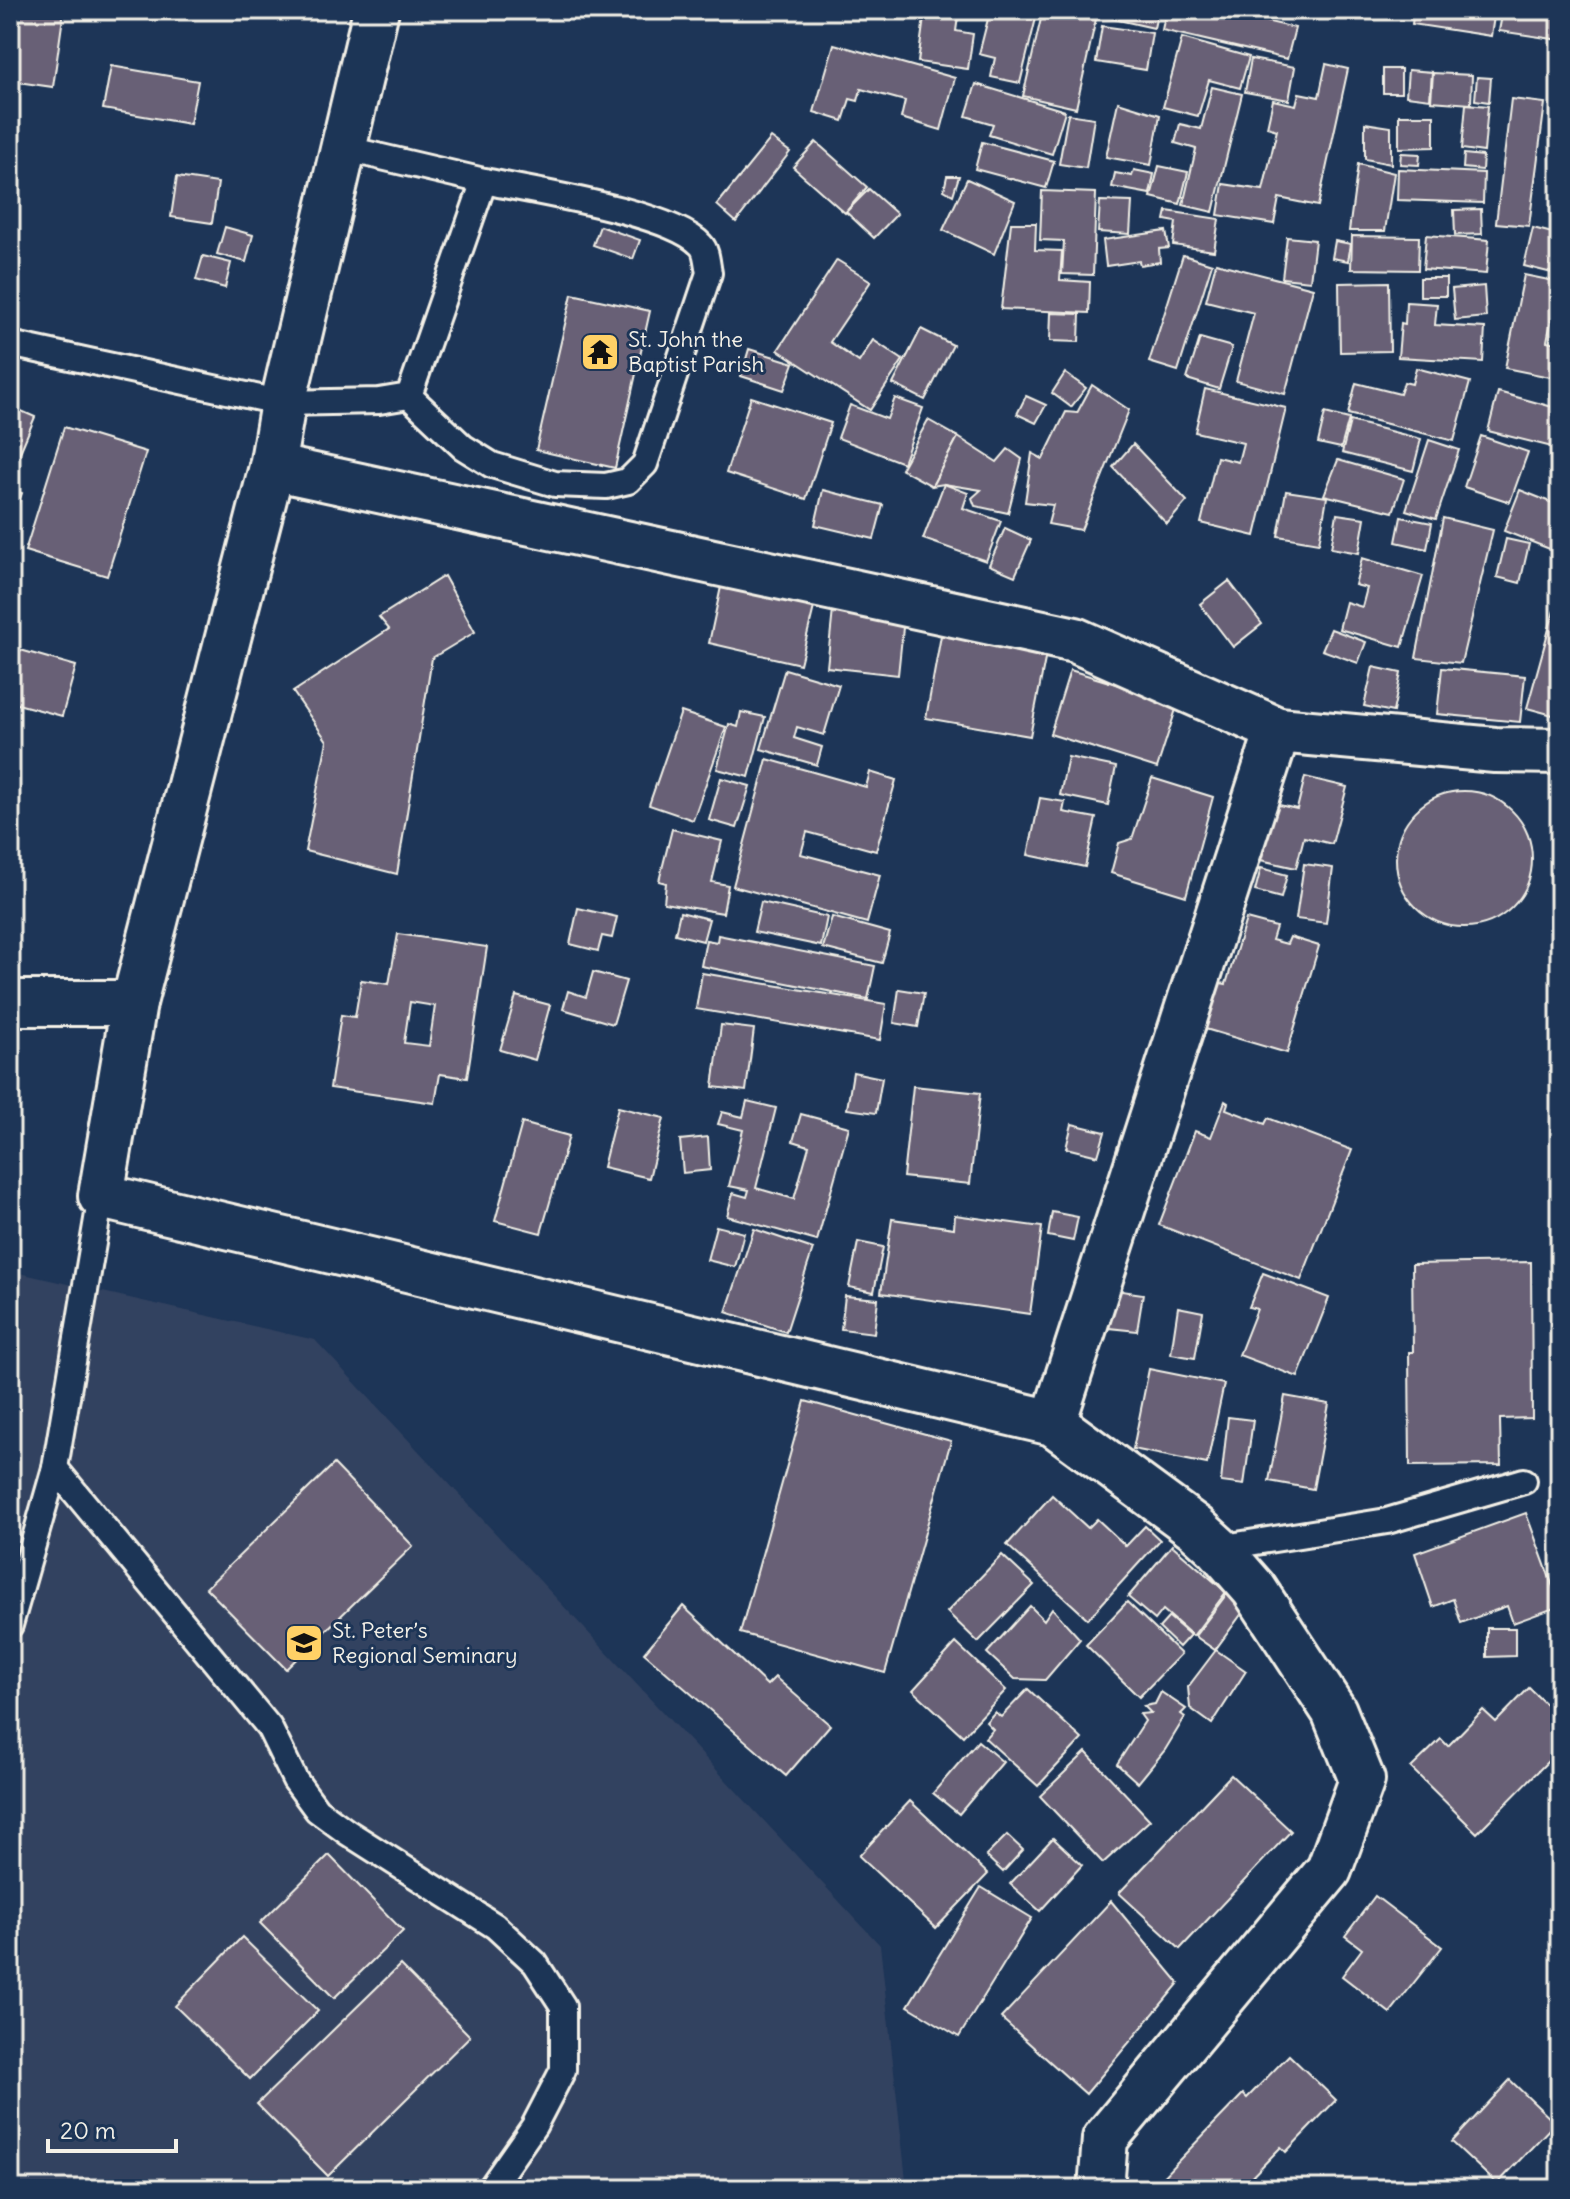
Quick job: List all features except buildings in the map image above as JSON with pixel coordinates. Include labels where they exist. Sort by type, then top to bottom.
[{"type":"street","points":[[376,10],[283,403],[272,467],[134,1003],[101,1196],[1053,1423],[1196,1528],[1218,1548],[1254,1589],[1334,1711],[1362,1780],[1329,1870],[1105,2139],[1101,2189]]},
{"type":"street","points":[[272,467],[1075,640],[1278,730],[1495,750],[1560,751]]},
{"type":"street","points":[[1053,1423],[1278,730]]},
{"type":"street","points":[[10,1003],[134,1003]]},
{"type":"lane","points":[[343,148],[633,213],[687,233],[703,247],[709,273],[645,464],[628,481],[606,486],[555,484],[492,465],[463,447],[409,396]]},
{"type":"lane","points":[[409,396],[484,181]]},
{"type":"lane","points":[[10,344],[283,403],[379,401],[409,396]]},
{"type":"lane","points":[[10,1625],[55,1468],[101,1196]]},
{"type":"lane","points":[[55,1468],[269,1727],[295,1780],[317,1810],[495,1926],[535,1963],[563,2006],[563,2070],[534,2126],[490,2189]]},
{"type":"lane","points":[[1218,1548],[1387,1521],[1524,1481]]},
{"type":"shaded area","name":"St. Peter’s Regional Seminary","points":[[10,1271],[315,1340],[880,1945],[907,2189],[10,2189]]},
{"type":"place","name":"St. John the Baptist Parish","points":[[600,352]]},
{"type":"place","name":"St. Peter’s Regional Seminary","points":[[304,1643]]}]
